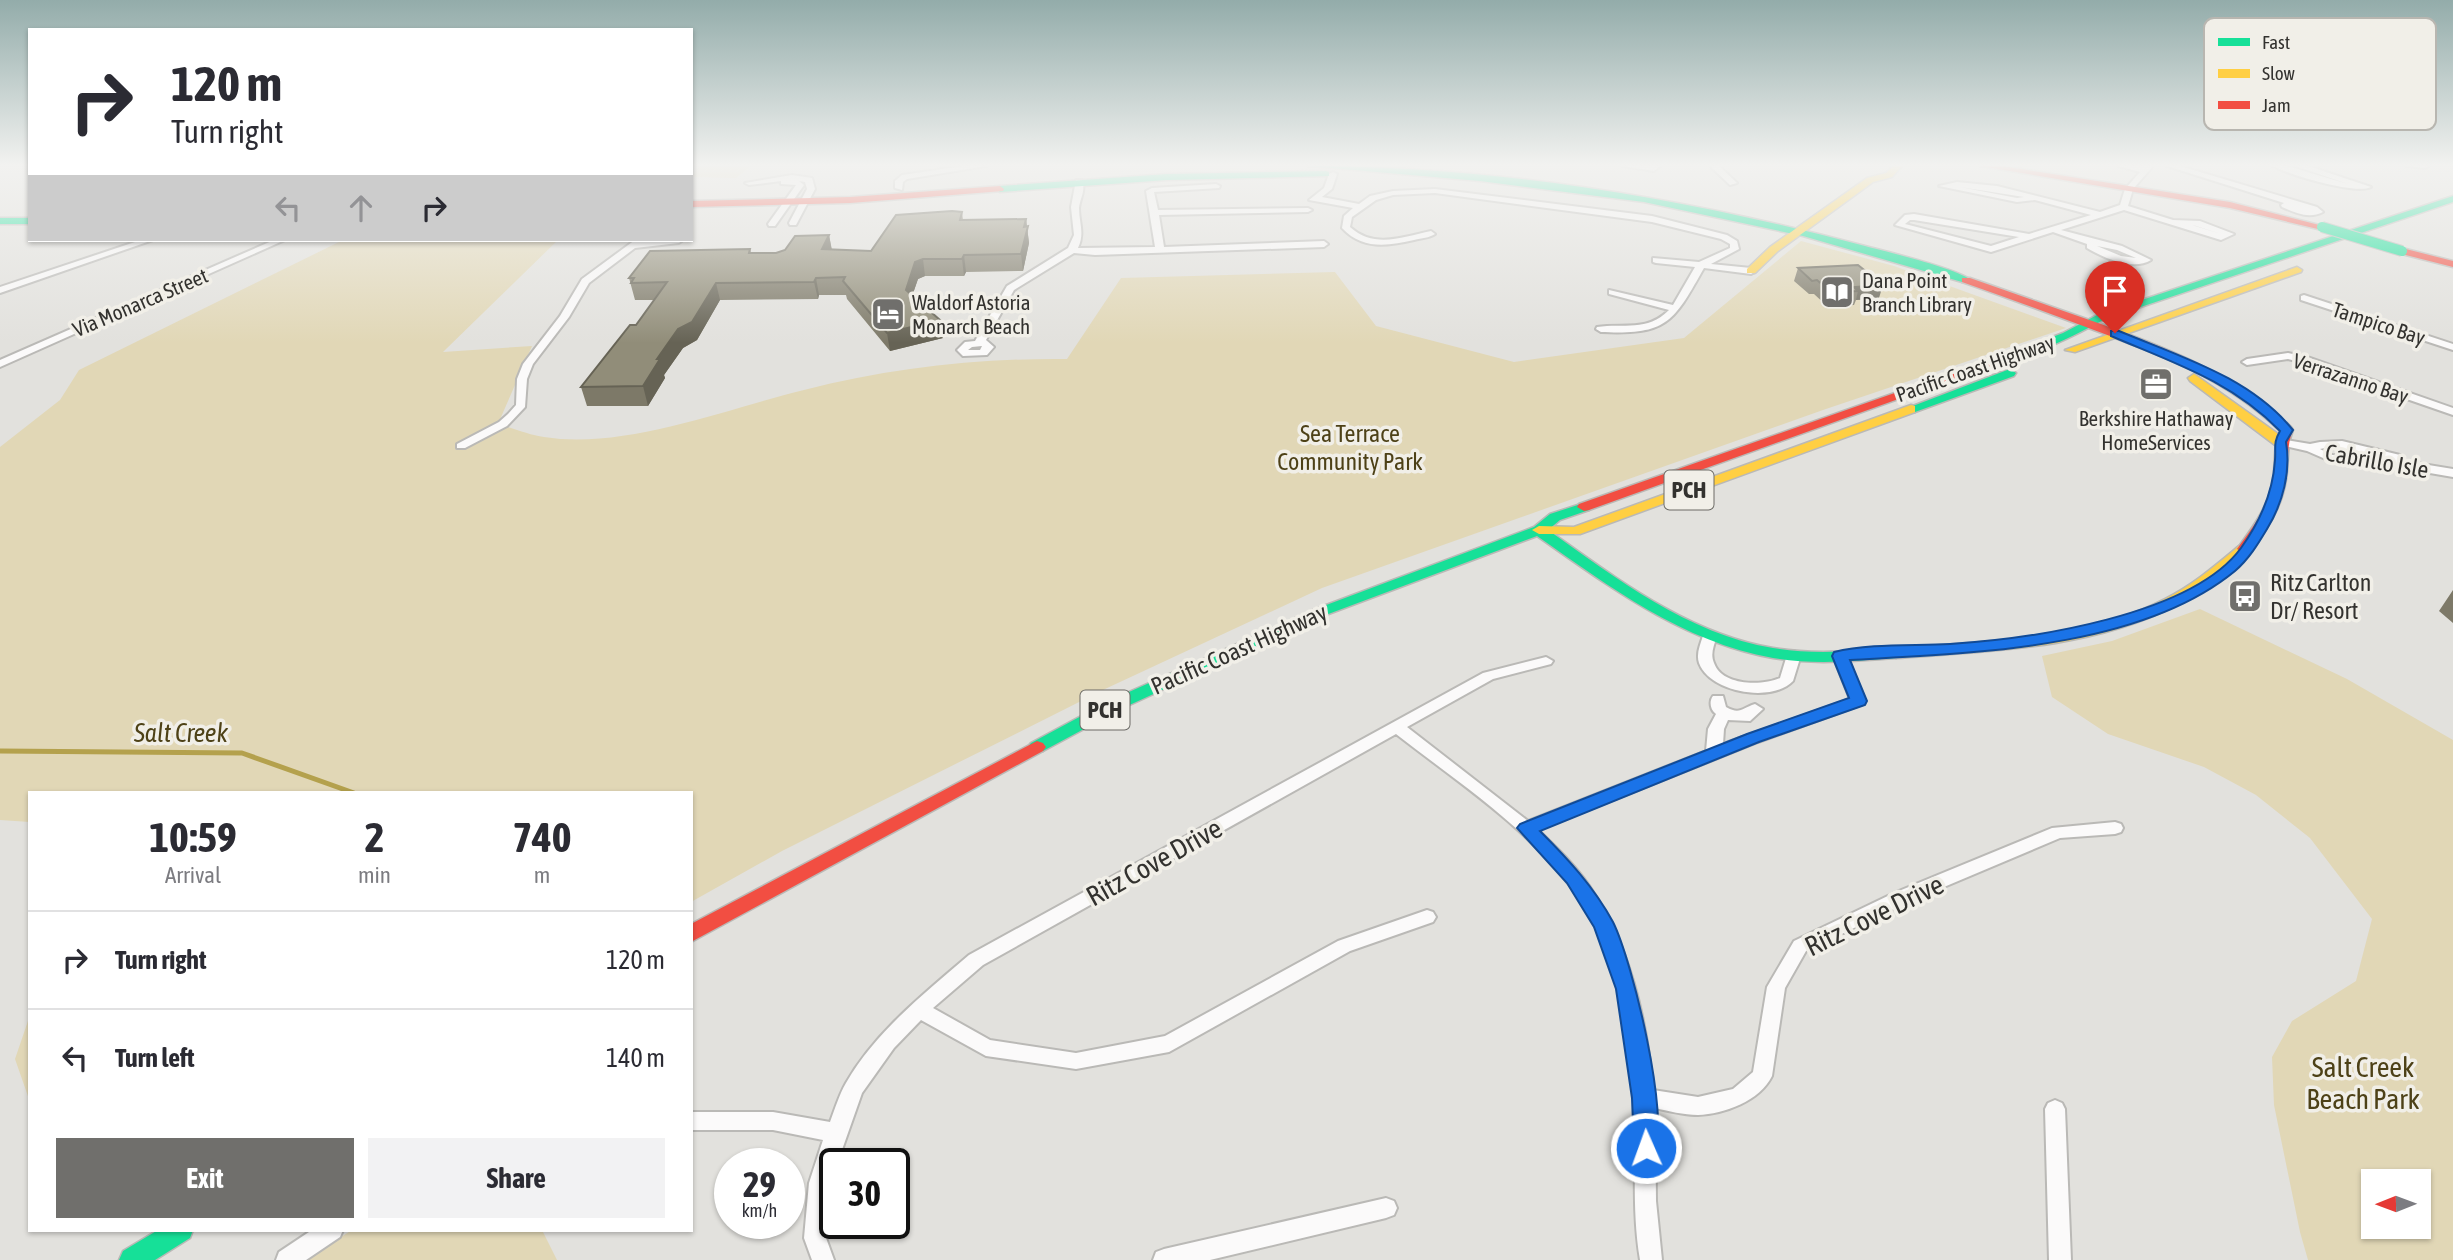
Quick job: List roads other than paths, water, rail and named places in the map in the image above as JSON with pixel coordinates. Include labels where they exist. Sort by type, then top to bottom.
[{"type":"main road","points":[[1539,530],[1655,611],[1710,636],[1756,649],[1794,655],[1840,656],[2018,642],[2100,627],[2180,599],[2229,568],[2246,552],[2265,523],[2277,493],[2282,459],[2280,442],[2287,430],[2276,416],[2210,372],[1922,272],[1795,233],[1753,225]]},
{"type":"main road","points":[[1751,271],[1806,225]]},
{"type":"main road","points":[[2313,225],[2453,264]]},
{"type":"main road","name":"Pacific Coast Highway","points":[[693,933],[1117,704],[1318,613],[1539,530],[1555,517],[2085,327],[2101,317],[2376,225]]},
{"type":"main road","name":"Pacific Coast Highway","points":[[1539,530],[1575,531],[2421,225]]},
{"type":"main road","points":[[132,1260],[178,1232]]},
{"type":"street","points":[[979,343],[1010,288],[1072,250],[1080,232],[1078,225]]},
{"type":"street","points":[[1156,225],[1160,248]]},
{"type":"street","points":[[1347,225],[1346,228],[1363,241],[1380,244],[1431,234]]},
{"type":"street","points":[[1601,329],[1638,330],[1661,325],[1675,309],[1701,265],[1735,249],[1734,243],[1724,237],[1675,225]]},
{"type":"street","points":[[1899,225],[1991,249],[2069,225]]},
{"type":"street","points":[[1955,225],[2031,237]]},
{"type":"street","points":[[2180,225],[2221,237],[2230,234],[2202,225]]},
{"type":"street","points":[[1950,239],[1968,227]]},
{"type":"street","points":[[2054,230],[2119,248],[2147,260],[2134,262],[2097,250],[2090,246],[2094,243]]},
{"type":"street","points":[[0,290],[129,242]]},
{"type":"street","name":"Via Monarca Street","points":[[0,364],[276,242]]},
{"type":"street","points":[[461,446],[503,424],[521,405],[522,379],[527,364],[564,317],[585,281],[630,248],[643,242]]},
{"type":"street","points":[[630,248],[667,242]]},
{"type":"street","points":[[1072,250],[1095,252],[1324,244]]},
{"type":"street","points":[[1656,260],[1751,271]]},
{"type":"street","points":[[1612,292],[1675,309]]},
{"type":"street","name":"Tampico Bay","points":[[2304,298],[2453,347]]},
{"type":"street","name":"Verrazanno Bay","points":[[2248,362],[2288,356],[2302,359],[2453,412]]},
{"type":"street","name":"Cabrillo Isle","points":[[2280,442],[2310,448],[2330,458],[2363,462],[2393,459]]},
{"type":"street","name":"Cabrillo Isle","points":[[2310,448],[2320,444],[2351,447],[2449,472]]},
{"type":"street","points":[[2351,447],[2363,462]]},
{"type":"street","points":[[1710,636],[1705,653],[1726,701],[1735,745]]},
{"type":"street","points":[[1726,701],[1754,700],[1779,686],[1786,681],[1794,655]]},
{"type":"street","points":[[1527,828],[1735,745],[1858,701],[1840,656]]},
{"type":"street","name":"Ritz Cove Drive","points":[[823,1260],[815,1238],[820,1183],[854,1088],[887,1042],[919,1009],[976,960],[1488,676],[1546,660]]},
{"type":"street","points":[[1726,701],[1751,715],[1754,700]]},
{"type":"street","points":[[1714,754],[1716,730],[1726,701]]},
{"type":"street","points":[[1398,728],[1527,828],[1574,878],[1604,925],[1626,989],[1644,1098],[1651,1260]]},
{"type":"street","name":"Ritz Cove Drive","points":[[1644,1098],[1698,1106],[1739,1097],[1762,1076],[1776,987],[1800,946],[1900,898],[2058,832],[2115,828]]},
{"type":"street","points":[[919,1009],[986,1048],[1076,1061],[1169,1044],[1344,946],[1427,917]]},
{"type":"street","points":[[2055,1109],[2060,1260]]},
{"type":"street","points":[[693,1121],[773,1121],[836,1133]]},
{"type":"street","points":[[1164,1260],[1385,1208]]},
{"type":"street","points":[[287,1260],[329,1232]]},
{"type":"waterway","name":"Salt Creek","points":[[0,751],[242,753],[348,791]]},
{"type":"place","name":"Dana Point Branch Library","points":[[1837,292]]},
{"type":"place","name":"Waldorf Astoria Monarch Beach","points":[[888,314]]},
{"type":"place","name":"Berkshire Hathaway HomeServices","points":[[2156,384]]},
{"type":"place","name":"Ritz Carlton Dr/ Resort","points":[[2245,596]]},
{"type":"park label","name":"Sea Terrace Community Park","points":[[1350,447]]},
{"type":"park label","name":"Salt Creek Beach Park","points":[[2363,1083]]}]
